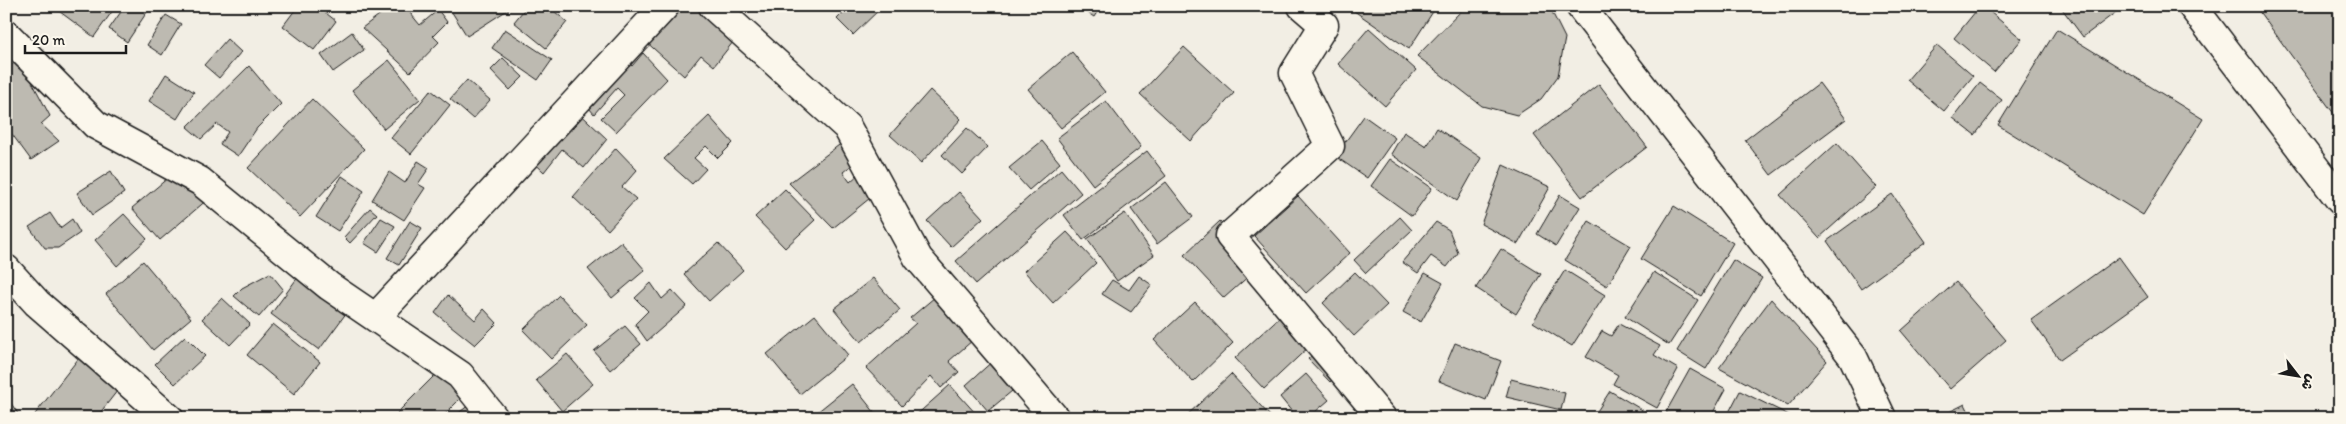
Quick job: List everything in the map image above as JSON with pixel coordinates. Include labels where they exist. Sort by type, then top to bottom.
[{"type":"street","points":[[376,318],[665,6]]},
{"type":"street","points":[[713,6],[847,128],[918,258],[1056,418]]},
{"type":"street","points":[[1302,6],[1324,25],[1294,73],[1330,146],[1230,236],[1382,418]]},
{"type":"street","points":[[1580,6],[1853,357],[1882,418]]},
{"type":"street","points":[[2192,6],[2340,200]]},
{"type":"street","points":[[6,34],[96,125],[200,182],[329,286],[460,374],[494,418]]},
{"type":"street","points":[[6,269],[37,303],[169,418]]},
{"type":"building","points":[[52,6],[116,6],[94,37]]},
{"type":"building","points":[[125,6],[151,6],[127,42],[109,29]]},
{"type":"building","points":[[298,6],[317,6],[336,21],[314,50],[283,26]]},
{"type":"building","points":[[391,6],[408,6],[406,8],[420,25],[438,10],[447,22],[433,36],[439,42],[410,72],[362,28]]},
{"type":"building","points":[[448,6],[507,6],[509,9],[467,36]]},
{"type":"building","points":[[527,6],[548,6],[567,22],[546,48],[514,22]]},
{"type":"building","points":[[675,6],[722,6],[745,27],[714,66],[701,55],[684,76],[643,39]]},
{"type":"building","points":[[850,6],[883,6],[853,35],[837,19]]},
{"type":"building","points":[[1077,6],[1101,6],[1094,17]]},
{"type":"building","points":[[1347,6],[1434,6],[1436,7],[1409,49]]},
{"type":"building","points":[[1466,6],[1549,6],[1565,38],[1558,76],[1541,99],[1517,115],[1482,106],[1417,56]]},
{"type":"building","points":[[1980,6],[1983,6],[2022,39],[1994,72],[1954,38]]},
{"type":"building","points":[[2060,6],[2124,6],[2083,37]]},
{"type":"building","points":[[2255,6],[2340,6],[2340,122]]},
{"type":"building","points":[[166,15],[181,24],[162,55],[147,45]]},
{"type":"building","points":[[1369,28],[1416,70],[1385,106],[1338,64]]},
{"type":"building","points":[[505,29],[552,60],[538,80],[492,48]]},
{"type":"building","points":[[2057,29],[2203,119],[2143,215],[1998,125]]},
{"type":"building","points":[[352,32],[364,50],[333,72],[321,55]]},
{"type":"building","points":[[227,39],[241,52],[219,78],[204,65]]},
{"type":"building","points":[[1937,45],[1973,76],[1944,111],[1907,80]]},
{"type":"building","points":[[1184,47],[1234,93],[1191,141],[1140,94]]},
{"type":"building","points":[[1072,52],[1105,92],[1061,128],[1028,89]]},
{"type":"building","points":[[643,53],[667,79],[616,132],[601,118],[624,95],[617,88],[594,114],[580,97],[622,56],[632,66]]},
{"type":"building","points":[[503,58],[523,77],[510,90],[491,70]]},
{"type":"building","points":[[20,59],[50,116],[41,124],[59,141],[31,160],[6,126],[6,69]]},
{"type":"building","points":[[389,60],[420,99],[384,129],[352,90]]},
{"type":"building","points":[[249,66],[281,104],[257,128],[238,156],[220,144],[228,132],[217,124],[201,139],[187,127]]},
{"type":"building","points":[[166,74],[194,92],[177,119],[149,101]]},
{"type":"building","points":[[467,80],[490,100],[473,119],[450,99]]},
{"type":"building","points":[[1819,83],[1846,119],[1771,175],[1745,140]]},
{"type":"building","points":[[1980,83],[2002,100],[1975,135],[1953,118]]},
{"type":"building","points":[[1599,84],[1647,147],[1582,197],[1534,135]]},
{"type":"building","points":[[431,90],[450,105],[411,154],[391,138]]},
{"type":"building","points":[[930,90],[961,119],[921,163],[890,135]]},
{"type":"building","points":[[312,99],[364,149],[300,217],[248,168]]},
{"type":"building","points":[[1106,101],[1141,147],[1093,185],[1057,138]]},
{"type":"building","points":[[572,106],[607,139],[584,168],[562,149],[544,172],[525,154]]},
{"type":"building","points":[[709,116],[733,143],[718,158],[706,146],[694,158],[706,169],[692,184],[664,159]]},
{"type":"building","points":[[1364,116],[1395,138],[1367,178],[1335,156]]},
{"type":"building","points":[[967,128],[988,147],[962,174],[942,155]]},
{"type":"building","points":[[1437,128],[1481,158],[1457,201],[1391,154],[1404,132],[1426,146]]},
{"type":"building","points":[[1042,141],[1060,163],[1029,190],[1009,168]]},
{"type":"building","points":[[843,142],[856,162],[843,172],[850,182],[860,173],[875,194],[833,228],[789,183]]},
{"type":"building","points":[[1837,143],[1876,187],[1819,238],[1780,195]]},
{"type":"building","points":[[616,148],[637,170],[622,187],[636,199],[608,230],[573,197]]},
{"type":"building","points":[[1147,151],[1166,176],[1083,240],[1064,215]]},
{"type":"building","points":[[1390,159],[1432,188],[1412,216],[1371,186]]},
{"type":"building","points":[[418,161],[429,168],[418,184],[425,188],[404,220],[372,200],[389,172],[405,183]]},
{"type":"building","points":[[1503,165],[1550,187],[1518,244],[1481,224]]},
{"type":"building","points":[[181,167],[208,199],[160,240],[132,208]]},
{"type":"building","points":[[1061,169],[1081,193],[976,284],[956,261]]},
{"type":"building","points":[[111,171],[124,193],[92,215],[77,193]]},
{"type":"building","points":[[342,176],[364,191],[338,231],[316,217]]},
{"type":"building","points":[[1166,182],[1193,217],[1157,244],[1131,209]]},
{"type":"building","points":[[785,189],[815,220],[785,248],[755,217]]},
{"type":"building","points":[[959,192],[983,218],[951,247],[927,221]]},
{"type":"building","points":[[1892,194],[1926,242],[1861,289],[1827,241]]},
{"type":"building","points":[[1560,195],[1580,207],[1556,246],[1537,234]]},
{"type":"building","points":[[1298,196],[1350,253],[1306,293],[1254,236]]},
{"type":"building","points":[[1674,206],[1733,243],[1701,296],[1641,259]]},
{"type":"building","points":[[370,208],[377,214],[350,243],[344,237]]},
{"type":"building","points":[[50,213],[60,228],[72,219],[80,233],[58,248],[45,248],[29,227]]},
{"type":"building","points":[[1125,213],[1154,255],[1117,281],[1087,239]]},
{"type":"building","points":[[124,214],[147,239],[117,266],[95,240]]},
{"type":"building","points":[[1400,217],[1412,230],[1366,273],[1354,260]]},
{"type":"building","points":[[381,218],[395,226],[378,252],[364,243]]},
{"type":"building","points":[[410,221],[422,228],[399,265],[387,258]]},
{"type":"building","points":[[1220,221],[1260,266],[1224,298],[1184,255]]},
{"type":"building","points":[[1589,221],[1631,246],[1607,286],[1565,260]]},
{"type":"building","points":[[1436,222],[1449,230],[1458,253],[1447,267],[1431,256],[1418,273],[1402,262]]},
{"type":"building","points":[[1067,232],[1096,263],[1053,303],[1024,271]]},
{"type":"building","points":[[621,242],[645,270],[612,298],[588,269]]},
{"type":"building","points":[[718,243],[743,270],[709,301],[684,274]]},
{"type":"building","points":[[1501,249],[1541,274],[1516,314],[1476,288]]},
{"type":"building","points":[[2119,257],[2148,297],[2060,360],[2031,320]]},
{"type":"building","points":[[1733,260],[1762,278],[1706,369],[1677,351]]},
{"type":"building","points":[[143,261],[191,318],[153,350],[106,294]]},
{"type":"building","points":[[1565,270],[1605,295],[1572,346],[1533,322]]},
{"type":"building","points":[[1355,272],[1387,305],[1354,336],[1323,303]]},
{"type":"building","points":[[1654,272],[1698,300],[1669,345],[1625,317]]},
{"type":"building","points":[[270,273],[283,289],[259,317],[234,296],[242,288]]},
{"type":"building","points":[[1425,273],[1443,283],[1421,322],[1403,312]]},
{"type":"building","points":[[1139,276],[1152,285],[1131,312],[1102,294],[1112,280],[1129,290]]},
{"type":"building","points":[[298,277],[347,312],[319,350],[271,314]]},
{"type":"building","points":[[873,278],[900,310],[861,342],[834,309]]},
{"type":"building","points":[[1956,282],[2006,340],[1950,389],[1901,331]]},
{"type":"building","points":[[651,283],[662,299],[672,290],[687,306],[647,341],[635,324],[648,311],[635,298]]},
{"type":"building","points":[[448,295],[475,320],[484,309],[497,323],[475,345],[435,313]]},
{"type":"building","points":[[559,295],[587,325],[551,359],[523,330]]},
{"type":"building","points":[[935,297],[973,340],[949,361],[959,372],[941,388],[931,376],[902,406],[866,368],[916,323],[910,318]]},
{"type":"building","points":[[222,298],[250,324],[230,345],[202,319]]},
{"type":"building","points":[[1771,299],[1827,361],[1788,406],[1719,368]]},
{"type":"building","points":[[1195,302],[1233,343],[1193,382],[1154,340]]},
{"type":"building","points":[[1285,312],[1314,342],[1264,389],[1235,358]]},
{"type":"building","points":[[815,315],[848,355],[800,394],[767,354]]},
{"type":"building","points":[[273,324],[320,362],[294,394],[247,355]]},
{"type":"building","points":[[1619,324],[1660,346],[1654,355],[1678,369],[1657,408],[1613,384],[1618,375],[1586,357],[1602,331],[1611,336]]},
{"type":"building","points":[[625,326],[641,344],[610,370],[594,351]]},
{"type":"building","points":[[185,336],[205,356],[175,384],[155,364]]},
{"type":"building","points":[[1455,343],[1501,361],[1486,400],[1439,381]]},
{"type":"building","points":[[1323,345],[1344,369],[1330,382],[1308,359]]},
{"type":"building","points":[[82,354],[121,386],[96,418],[32,418]]},
{"type":"building","points":[[567,354],[593,384],[562,411],[536,380]]},
{"type":"building","points":[[995,359],[1018,386],[988,411],[966,385]]},
{"type":"building","points":[[1690,369],[1726,389],[1710,418],[1676,418],[1666,412]]},
{"type":"building","points":[[440,370],[464,395],[441,418],[392,418]]},
{"type":"building","points":[[1231,374],[1272,418],[1184,418]]},
{"type":"building","points":[[1306,374],[1329,400],[1308,418],[1297,418],[1280,397]]},
{"type":"building","points":[[1511,379],[1565,393],[1561,410],[1506,397]]},
{"type":"building","points":[[852,384],[879,418],[820,418],[816,413]]},
{"type":"building","points":[[950,385],[978,416],[976,418],[913,418]]},
{"type":"building","points":[[1610,391],[1656,418],[1596,418],[1594,416]]},
{"type":"building","points":[[1740,391],[1793,417],[1793,418],[1726,418]]},
{"type":"building","points":[[6,396],[21,418],[6,418]]},
{"type":"building","points":[[1965,404],[1972,418],[1937,418]]},
{"type":"building","points":[[469,405],[478,418],[452,418]]}]
